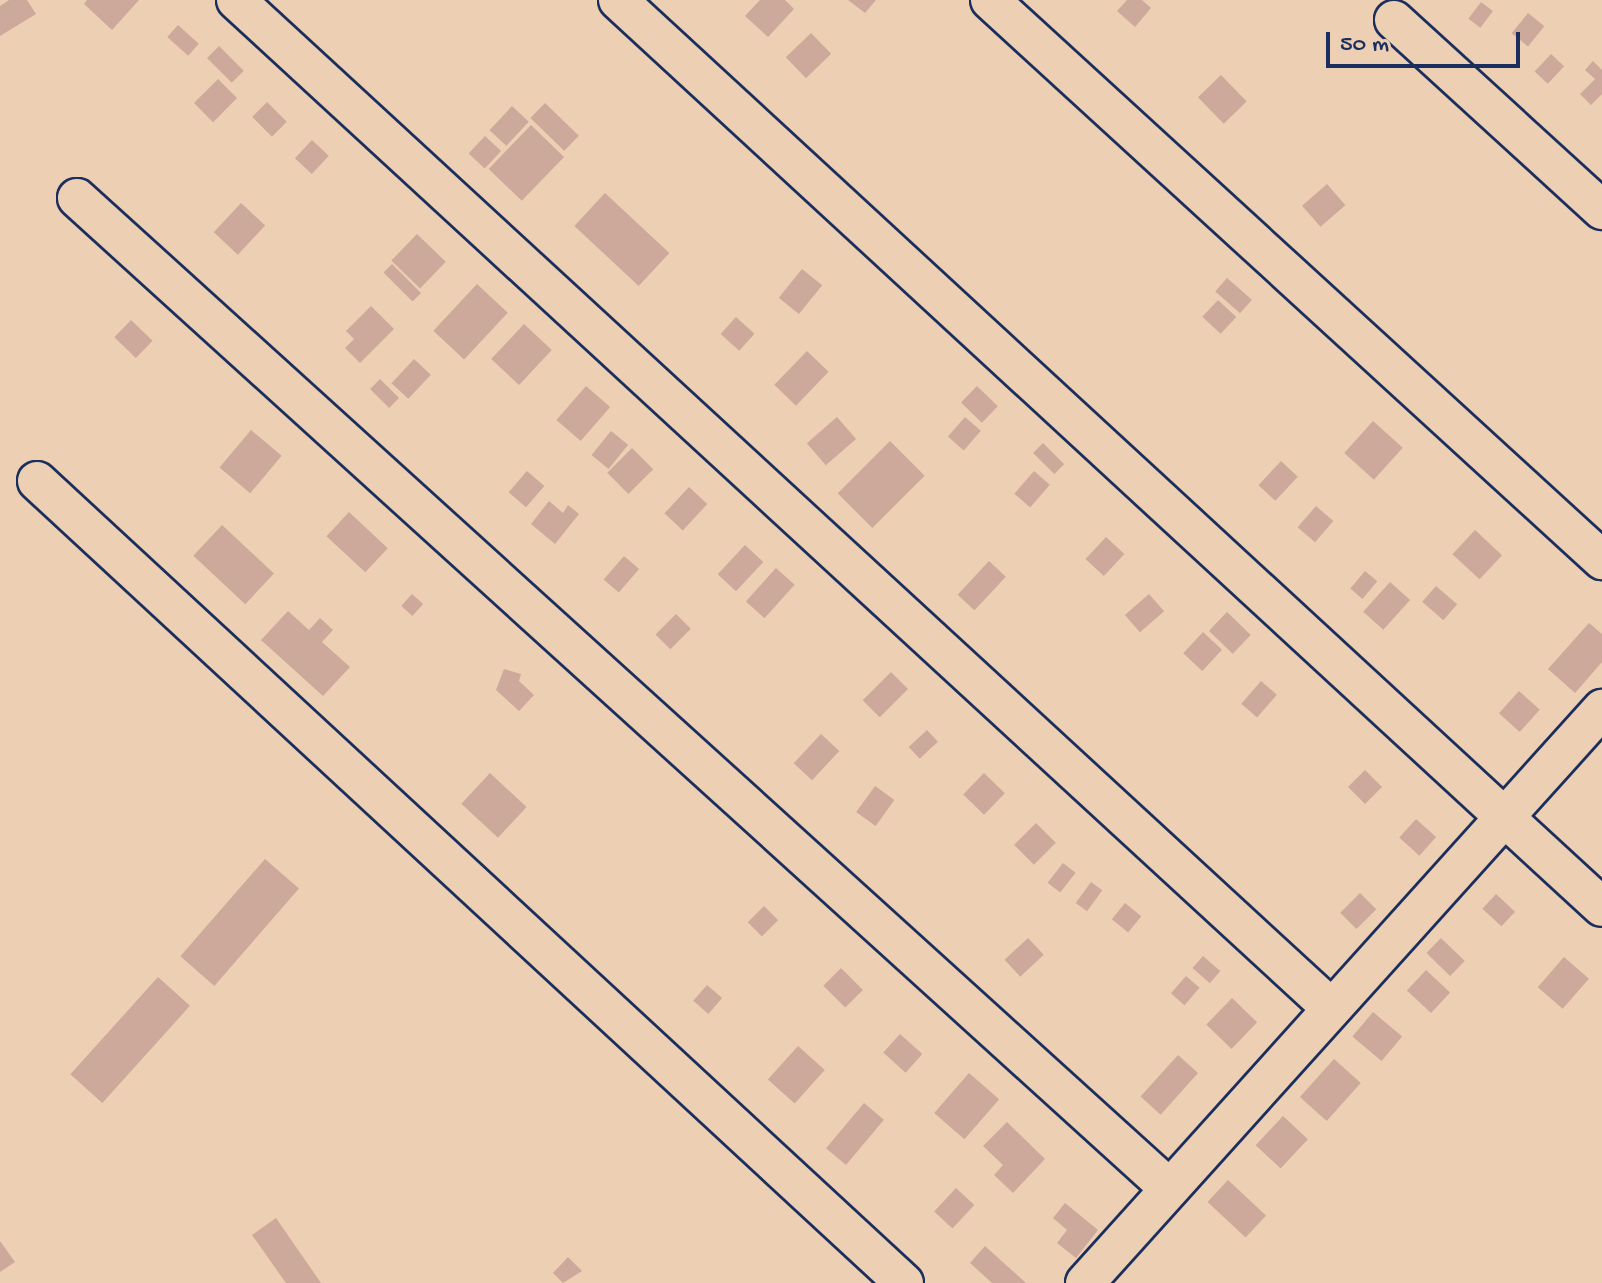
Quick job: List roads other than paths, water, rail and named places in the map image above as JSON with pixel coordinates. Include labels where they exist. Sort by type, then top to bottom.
[{"type":"street","points":[[236,0],[1331,1008]]},
{"type":"street","points":[[618,0],[1602,907]]},
{"type":"street","points":[[990,0],[1602,560]]},
{"type":"street","points":[[1394,20],[1602,210]]},
{"type":"street","points":[[77,198],[1169,1188]]},
{"type":"street","points":[[37,481],[904,1283]]},
{"type":"street","points":[[1085,1283],[1602,709]]}]
